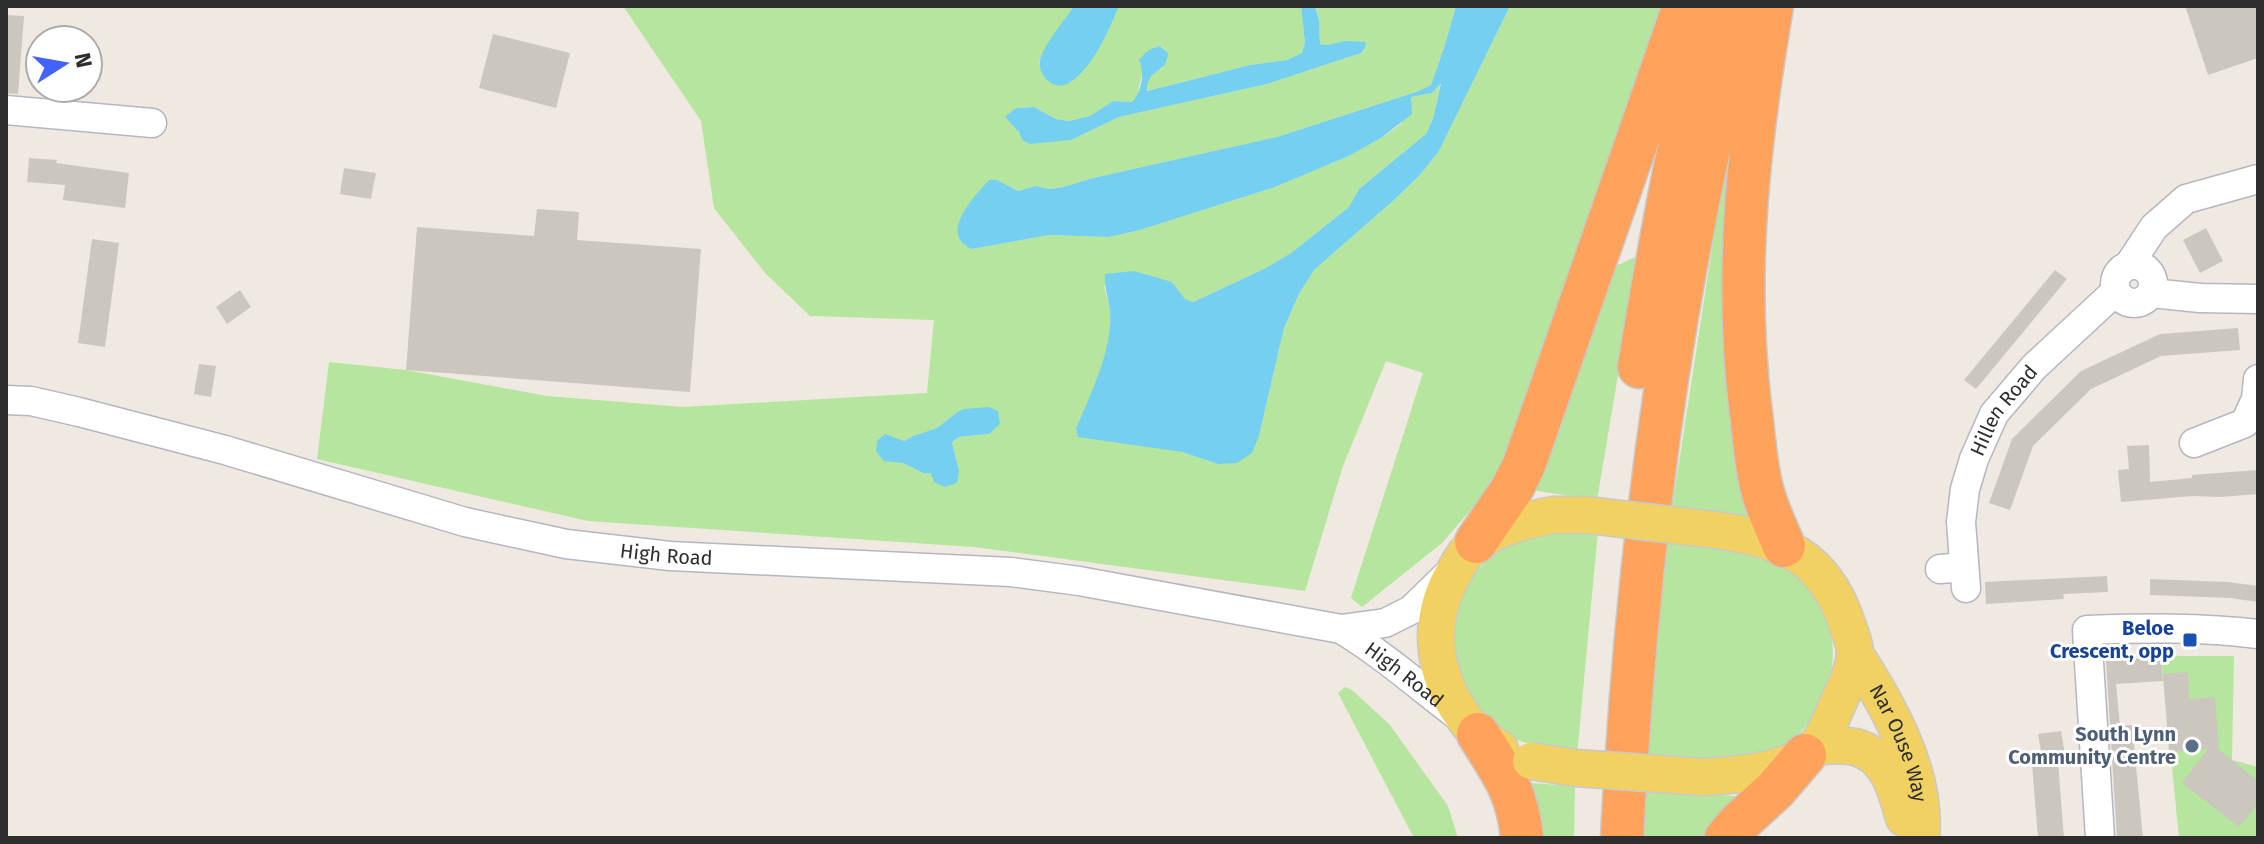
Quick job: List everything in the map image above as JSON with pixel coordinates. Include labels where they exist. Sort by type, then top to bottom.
[{"type":"highway","points":[[1467,552],[1512,489],[1524,465],[1684,6]]},
{"type":"highway","points":[[1594,838],[1612,585],[1635,391],[1657,257],[1712,6]]},
{"type":"highway","points":[[1622,838],[1642,572],[1662,406],[1685,267],[1743,6]]},
{"type":"highway","points":[[1772,6],[1752,133],[1743,287],[1745,361],[1761,487],[1784,546]]},
{"type":"highway","points":[[1472,728],[1511,789],[1522,838]]},
{"type":"highway","points":[[1726,838],[1811,750]]},
{"type":"main road","points":[[1784,546],[1723,531],[1588,515],[1553,515],[1526,520],[1467,552],[1443,595],[1435,644],[1442,676],[1472,728],[1503,751],[1531,761],[1576,768],[1703,777],[1755,773],[1811,750],[1829,724],[1855,654]]},
{"type":"main road","name":"Nar Ouse Way","points":[[1784,546],[1803,557],[1825,581],[1840,604],[1855,654],[1879,691],[1913,769],[1920,795],[1921,838]]},
{"type":"main road","name":"Nar Ouse Way","points":[[1811,750],[1854,747],[1871,754],[1884,767],[1894,786],[1909,838]]},
{"type":"street","points":[[6,110],[152,123]]},
{"type":"street","name":"Hillen Road","points":[[1957,574],[1965,489],[1974,459],[1994,414],[2034,367],[2116,291],[2114,284],[2118,272],[2129,265],[2154,227],[2186,199],[2258,179]]},
{"type":"street","points":[[2116,291],[2124,300],[2136,304],[2151,293],[2151,275],[2141,267],[2129,265]]},
{"type":"street","points":[[2151,293],[2258,299]]},
{"type":"street","points":[[2194,443],[2253,418],[2258,379]]},
{"type":"street","name":"High Road","points":[[6,400],[31,401],[93,415],[225,450],[465,522],[566,544],[670,556],[1011,572],[1079,581],[1331,627],[1385,623],[1411,610],[1467,552]]},
{"type":"street","name":"High Road","points":[[1331,627],[1383,656],[1472,728]]},
{"type":"street","points":[[2100,838],[2087,630],[2153,628],[2258,634]]},
{"type":"green space","points":[[623,6],[1074,6],[1042,54],[1039,64],[1119,6],[1301,6],[1305,44],[1302,53],[1287,60],[1250,65],[1146,91],[1148,79],[1162,69],[1168,53],[1161,46],[1154,47],[1143,70],[1137,96],[1132,102],[1113,101],[1090,116],[1069,121],[1056,119],[1034,107],[1016,108],[1006,118],[1022,140],[1071,140],[1119,117],[1267,84],[1361,53],[1365,49],[1344,41],[1320,44],[1315,6],[1456,6],[1431,85],[1416,92],[1277,137],[1063,187],[1050,189],[1036,186],[1018,191],[997,180],[972,249],[1049,235],[1109,237],[1275,187],[1349,156],[1401,124],[1411,97],[1432,93],[1441,81],[1433,119],[1426,134],[1359,189],[1349,207],[1291,253],[1193,302],[1185,299],[1172,282],[1104,286],[1110,311],[1108,340],[1100,372],[1076,429],[1078,436],[1182,452],[1218,464],[1259,436],[1284,328],[1314,270],[1394,200],[1439,151],[1510,6],[1667,6],[1514,460],[1442,543],[1362,607],[1351,598],[1423,373],[1386,361],[1343,466],[1305,591],[974,547],[588,521],[317,459],[329,362],[406,370],[547,396],[683,407],[927,393],[934,320],[810,316],[765,273],[714,208],[701,121]],"holes":[[[956,413],[989,434],[959,437],[952,442],[959,471],[923,473],[903,463],[904,441],[937,428]]]},
{"type":"green space","points":[[1738,153],[1755,518],[1672,508],[1726,158]]},
{"type":"green space","points":[[1638,256],[1597,500],[1531,490],[1602,272]]},
{"type":"green space","points":[[1598,531],[1577,755],[1507,736],[1490,724],[1467,695],[1457,673],[1453,653],[1453,621],[1465,587],[1487,560],[1502,548],[1537,536]]},
{"type":"green space","points":[[1663,538],[1731,546],[1765,554],[1793,569],[1810,585],[1822,604],[1833,646],[1827,689],[1805,727],[1777,751],[1737,762],[1643,758]]},
{"type":"green space","points":[[2161,656],[2234,656],[2232,760],[2258,767],[2258,838],[2179,838]]},
{"type":"green space","points":[[1345,687],[1390,725],[1448,806],[1458,838],[1414,838],[1338,693]]},
{"type":"green space","points":[[1530,783],[1575,786],[1574,838],[1533,838]]},
{"type":"green space","points":[[1642,789],[1734,796],[1737,804],[1709,838],[1639,838]]},
{"type":"water","points":[[1074,6],[1119,6],[1088,66],[1065,85],[1052,84],[1043,75],[1040,61],[1049,41]]},
{"type":"water","points":[[1301,6],[1315,6],[1320,44],[1366,42],[1365,48],[1361,53],[1267,84],[1119,117],[1071,140],[1030,144],[1022,140],[1005,117],[1016,108],[1034,107],[1056,119],[1069,121],[1090,116],[1113,101],[1132,102],[1142,82],[1139,60],[1148,51],[1160,46],[1168,53],[1167,60],[1150,78],[1147,91],[1250,65],[1287,60],[1302,53],[1305,43]]},
{"type":"water","points":[[1456,6],[1510,6],[1439,151],[1394,200],[1314,270],[1299,294],[1284,328],[1259,436],[1252,453],[1237,463],[1218,464],[1182,452],[1078,437],[1076,429],[1108,341],[1110,312],[1105,274],[1134,271],[1172,282],[1185,299],[1193,302],[1266,268],[1291,253],[1349,207],[1359,189],[1426,134],[1433,119],[1441,83],[1432,93],[1411,97],[1412,114],[1381,138],[1349,156],[1275,187],[1109,237],[1049,235],[972,249],[962,242],[958,225],[968,205],[989,180],[997,180],[1018,191],[1036,186],[1050,189],[1063,187],[1277,137],[1416,92],[1431,85]]},
{"type":"water","points":[[989,407],[998,411],[1000,424],[989,434],[959,437],[952,442],[959,471],[957,483],[945,487],[934,482],[931,473],[923,473],[903,463],[884,461],[876,451],[877,441],[885,434],[904,441],[937,428],[964,409]]},
{"type":"building","points":[[2185,6],[2258,6],[2258,58],[2208,75]]},
{"type":"building","points":[[6,15],[24,16],[18,94],[6,93]]},
{"type":"building","points":[[493,34],[570,53],[556,108],[479,88]]},
{"type":"building","points":[[29,158],[129,173],[125,208],[63,200],[65,185],[27,182]]},
{"type":"building","points":[[344,168],[376,173],[371,199],[340,194]]},
{"type":"building","points":[[537,209],[579,212],[577,240],[701,249],[690,392],[406,370],[417,227],[534,236]]},
{"type":"building","points":[[2206,228],[2223,261],[2200,273],[2183,240]]},
{"type":"building","points":[[92,239],[119,243],[105,347],[78,343]]},
{"type":"building","points":[[2055,270],[2067,279],[1976,389],[1964,380]]},
{"type":"building","points":[[240,290],[251,307],[227,324],[216,307]]},
{"type":"building","points":[[2238,328],[2240,350],[2161,356],[2091,389],[2033,446],[2010,510],[1989,503],[2012,439],[2081,371],[2160,334]]},
{"type":"building","points":[[199,364],[216,366],[211,397],[194,394]]},
{"type":"building","points":[[2149,445],[2150,482],[2258,470],[2258,494],[2121,502],[2118,470],[2129,469],[2127,446]]},
{"type":"building","points":[[2107,576],[2108,592],[2063,594],[2064,599],[1986,604],[1985,582]]},
{"type":"building","points":[[2150,579],[2258,586],[2258,602],[2150,595]]},
{"type":"building","points":[[2161,656],[2163,681],[2116,684],[2120,726],[2132,725],[2143,838],[2117,838],[2106,661]]},
{"type":"building","name":"South Lynn Community Centre","points":[[2188,672],[2189,699],[2215,697],[2217,748],[2258,781],[2258,804],[2239,827],[2182,783],[2208,749],[2169,752],[2163,674]]},
{"type":"building","points":[[2061,731],[2066,760],[2058,762],[2064,838],[2038,838],[2032,764],[2043,763],[2038,734]]},
{"type":"place","name":"Beloe Crescent, opp","points":[[2190,640]]},
{"type":"place","name":"South Lynn Community Centre","points":[[2192,746]]}]
